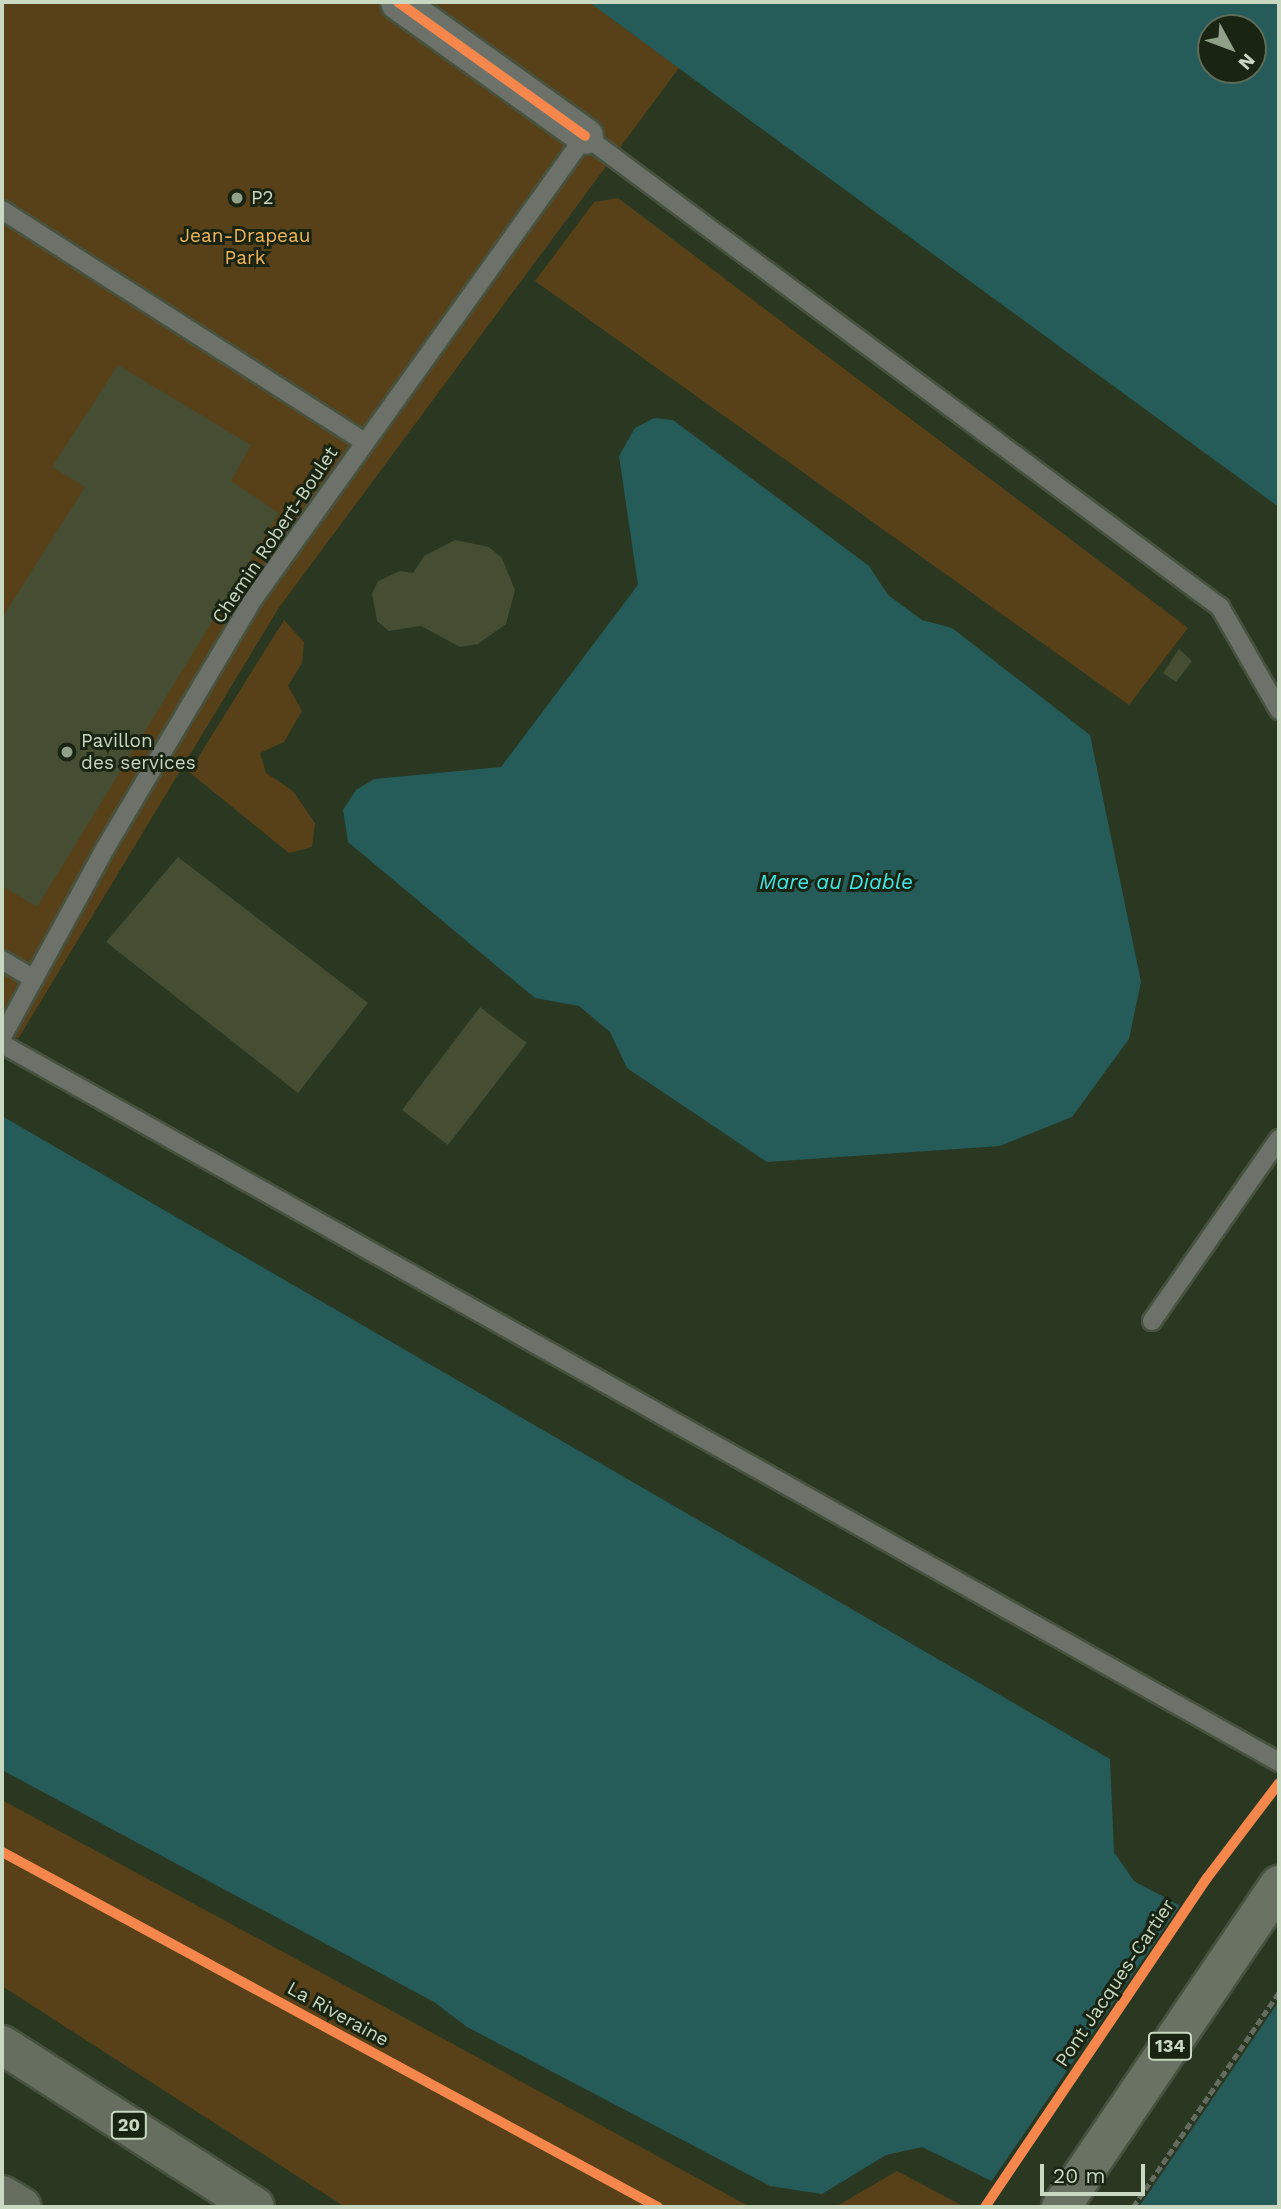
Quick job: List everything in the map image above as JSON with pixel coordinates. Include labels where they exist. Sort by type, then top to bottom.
[{"type":"highway","name":"20","points":[[2,2045],[255,2207]]},
{"type":"highway","points":[[2,2194],[22,2207]]},
{"type":"main road","name":"134","points":[[1061,2207],[1279,1885]]},
{"type":"street","points":[[398,2],[585,136]]},
{"type":"lane","name":"Chemin Robert-Boulet","points":[[2,1037],[254,598],[363,441],[585,136]]},
{"type":"lane","points":[[585,136],[1220,607],[1279,710]]},
{"type":"lane","points":[[2,210],[363,441]]},
{"type":"lane","points":[[2,960],[34,979]]},
{"type":"lane","points":[[2,1044],[1279,1762]]},
{"type":"lane","points":[[1152,1321],[1279,1139]]},
{"type":"path","points":[[1133,2207],[1279,1992]]},
{"type":"green space","name":"Jean-Drapeau Park","points":[[2,2],[589,2],[679,68],[278,609],[18,1039],[2,1030]]},
{"type":"green space","points":[[618,198],[1188,628],[1129,705],[535,281],[594,202]]},
{"type":"green space","points":[[284,620],[304,642],[302,663],[288,686],[302,711],[284,742],[260,753],[266,773],[293,791],[315,823],[312,847],[289,853],[189,772]]},
{"type":"green space","points":[[2,1800],[750,2207],[345,2207],[2,1986]]},
{"type":"green space","points":[[897,2171],[963,2206],[835,2207]]},
{"type":"water","points":[[589,2],[1279,2],[1279,507]]},
{"type":"water","name":"Mare au Diable","points":[[654,418],[673,420],[869,566],[888,595],[922,620],[952,628],[1090,735],[1141,982],[1129,1039],[1072,1117],[1000,1146],[767,1162],[627,1068],[610,1032],[579,1006],[535,998],[348,842],[343,810],[356,790],[374,779],[501,767],[638,585],[619,456],[635,428]]},
{"type":"water","points":[[2,1116],[1110,1759],[1114,1852],[1134,1881],[1279,1959],[1279,2207],[1045,2207],[922,2147],[886,2155],[822,2194],[770,2186],[467,2027],[434,2002],[2,1770]]},
{"type":"pier","points":[[1183,1901],[1279,1955],[1279,2001],[1139,2207],[1038,2207],[991,2182]]},
{"type":"building","name":"Pavillon des services","points":[[118,365],[251,445],[231,481],[279,513],[37,907],[2,886],[2,618],[85,487],[52,467]]},
{"type":"building","points":[[455,540],[489,547],[502,558],[515,590],[506,624],[478,644],[460,647],[421,626],[389,631],[377,621],[372,594],[378,581],[400,571],[413,573],[424,556]]},
{"type":"building","points":[[1179,649],[1192,661],[1176,682],[1163,673]]},
{"type":"building","points":[[178,857],[368,1003],[298,1093],[106,942]]},
{"type":"building","points":[[480,1007],[527,1043],[448,1145],[402,1110]]},
{"type":"cycle path","points":[[398,2],[585,136]]},
{"type":"cycle path","name":"Pont Jacques-Cartier","points":[[985,2207],[1207,1878],[1279,1783]]},
{"type":"cycle path","name":"La Riveraine","points":[[2,1852],[658,2207]]},
{"type":"place","name":"P2","points":[[237,198]]},
{"type":"place","name":"Pavillon des services","points":[[67,752]]}]
